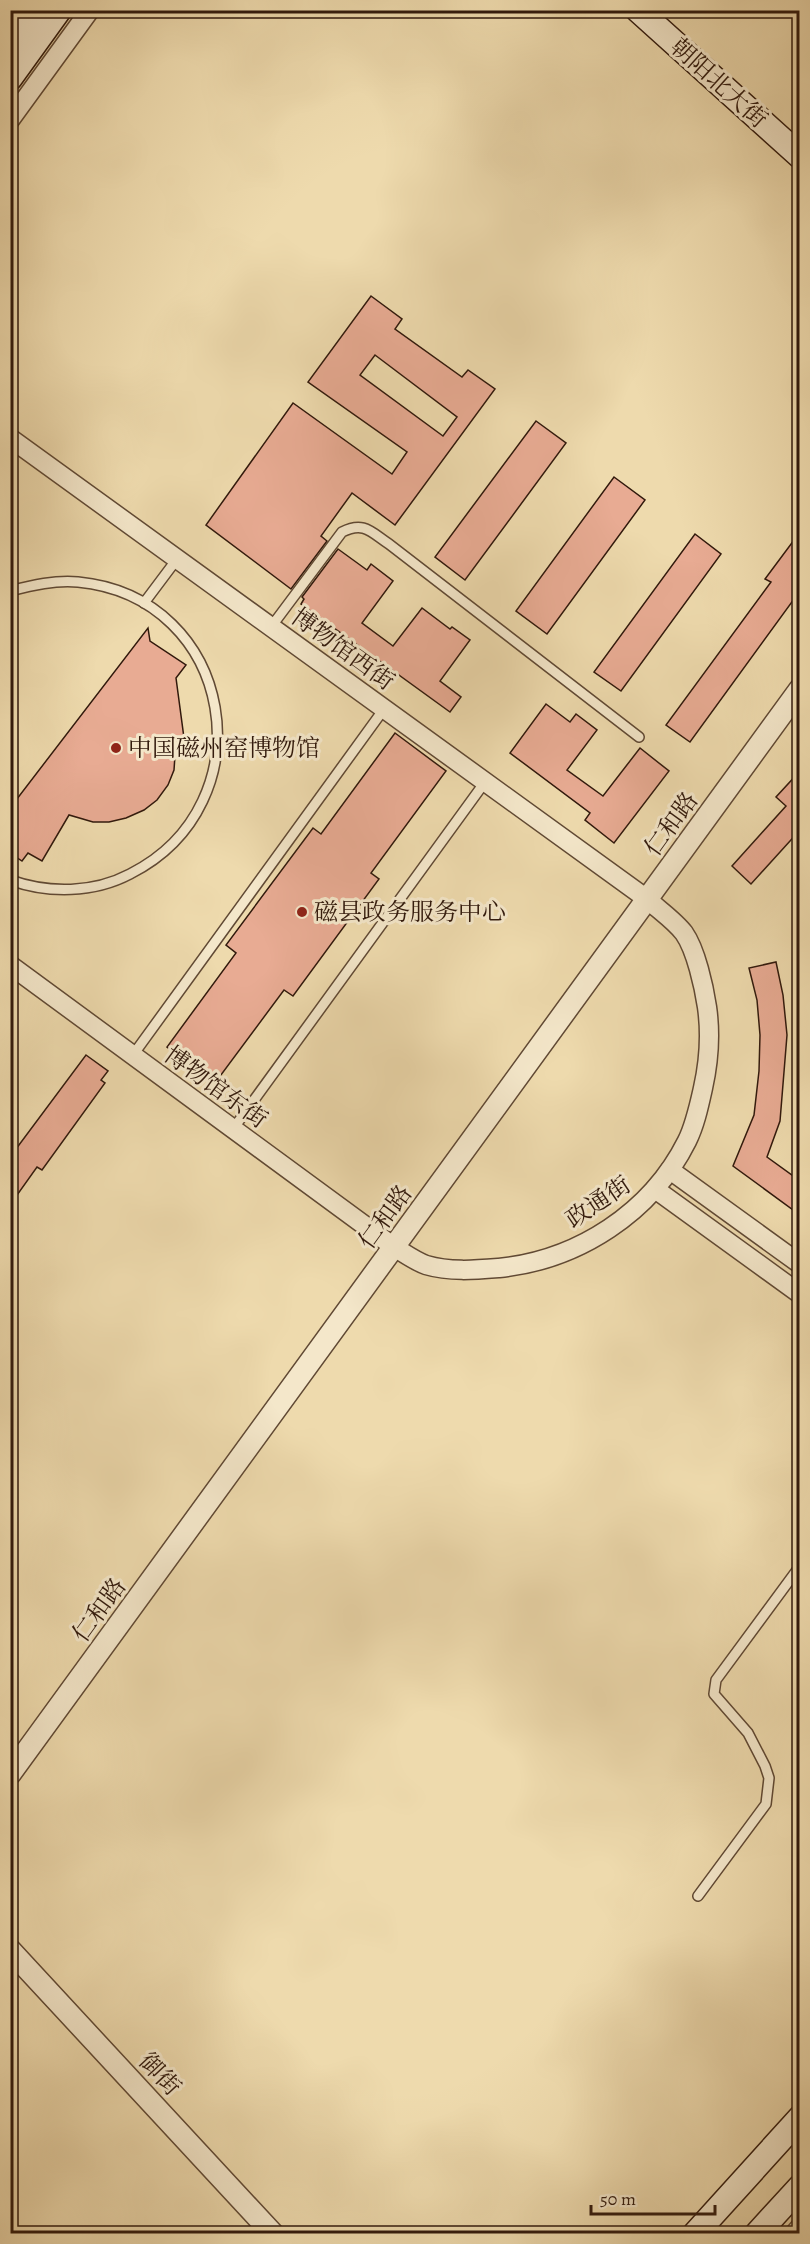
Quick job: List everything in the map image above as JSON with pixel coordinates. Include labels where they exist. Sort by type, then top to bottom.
[{"type":"main road","points":[[10,41],[33,10]]},
{"type":"main road","points":[[10,78],[59,10]]},
{"type":"main road","name":"朝阳北大街","points":[[638,10],[800,156]]},
{"type":"main road","points":[[695,2234],[800,2118]]},
{"type":"main road","points":[[757,2234],[800,2187]]},
{"type":"street","points":[[10,120],[90,10]]},
{"type":"street","name":"博物馆西街","points":[[10,438],[647,899]]},
{"type":"street","name":"仁和路","points":[[10,1774],[800,689]]},
{"type":"street","name":"政通街","points":[[394,1247],[425,1264],[456,1271],[518,1266],[552,1257],[589,1241],[626,1218],[670,1170],[688,1139],[698,1108],[708,1065],[710,1024],[703,979],[684,933],[647,899]]},
{"type":"street","name":"博物馆东街","points":[[10,964],[394,1247]]},
{"type":"street","points":[[670,1170],[800,1264]]},
{"type":"street","points":[[655,1189],[800,1294]]},
{"type":"street","name":"御街","points":[[10,1950],[273,2234]]},
{"type":"street","points":[[794,2234],[800,2227]]},
{"type":"lane","points":[[271,627],[342,532],[352,527],[363,526],[639,737]]},
{"type":"lane","points":[[144,603],[177,559]]},
{"type":"lane","points":[[10,591],[42,583],[77,582],[112,588],[144,603],[186,640],[197,656],[212,690],[218,727],[218,746],[211,783],[204,801],[195,818],[170,847],[156,859],[123,878],[105,884],[68,890],[31,886],[10,880]]},
{"type":"lane","points":[[133,1055],[384,709]]},
{"type":"lane","points":[[233,1129],[485,782]]},
{"type":"lane","points":[[698,1896],[766,1804],[769,1778],[748,1733],[714,1694],[716,1680],[800,1566]]},
{"type":"building","points":[[371,296],[402,319],[395,329],[462,377],[468,370],[495,389],[395,525],[352,493],[321,536],[327,541],[291,589],[206,525],[293,403],[392,474],[407,452],[308,382]],"holes":[[[375,355],[457,417],[443,436],[360,375]]]},
{"type":"building","points":[[536,421],[566,443],[465,580],[435,557]]},
{"type":"building","points":[[614,477],[645,500],[547,634],[516,611]]},
{"type":"building","points":[[800,532],[800,604],[794,599],[690,742],[666,725],[771,582],[765,579]]},
{"type":"building","points":[[695,534],[721,554],[621,691],[594,672]]},
{"type":"building","points":[[338,549],[367,570],[371,564],[393,581],[362,623],[393,646],[422,608],[450,629],[452,627],[470,640],[440,681],[461,697],[450,712],[301,604],[304,599],[302,597]]},
{"type":"building","name":"中国磁州窑博物馆","points":[[148,628],[150,641],[186,665],[176,678],[184,738],[176,741],[174,770],[168,785],[157,800],[144,810],[126,818],[109,822],[93,822],[69,815],[42,861],[28,853],[22,861],[10,853],[10,808]]},
{"type":"building","points":[[546,704],[570,722],[576,714],[597,730],[567,770],[603,796],[640,748],[669,771],[614,843],[585,820],[590,813],[510,753]]},
{"type":"building","name":"磁县政务服务中心","points":[[395,733],[446,771],[371,873],[379,879],[293,996],[284,990],[215,1083],[167,1047],[236,953],[226,945],[313,828],[321,834]]},
{"type":"building","points":[[800,771],[800,830],[751,884],[732,866],[786,806],[776,797]]},
{"type":"building","points":[[776,962],[783,995],[787,1035],[780,1121],[767,1157],[800,1181],[800,1215],[733,1166],[754,1115],[759,1071],[760,1035],[757,1000],[749,968]]},
{"type":"building","points":[[86,1055],[108,1071],[101,1080],[105,1083],[42,1170],[37,1167],[10,1205],[10,1157]]},
{"type":"place","name":"中国磁州窑博物馆","points":[[116,748]]},
{"type":"place","name":"磁县政务服务中心","points":[[302,912]]}]
